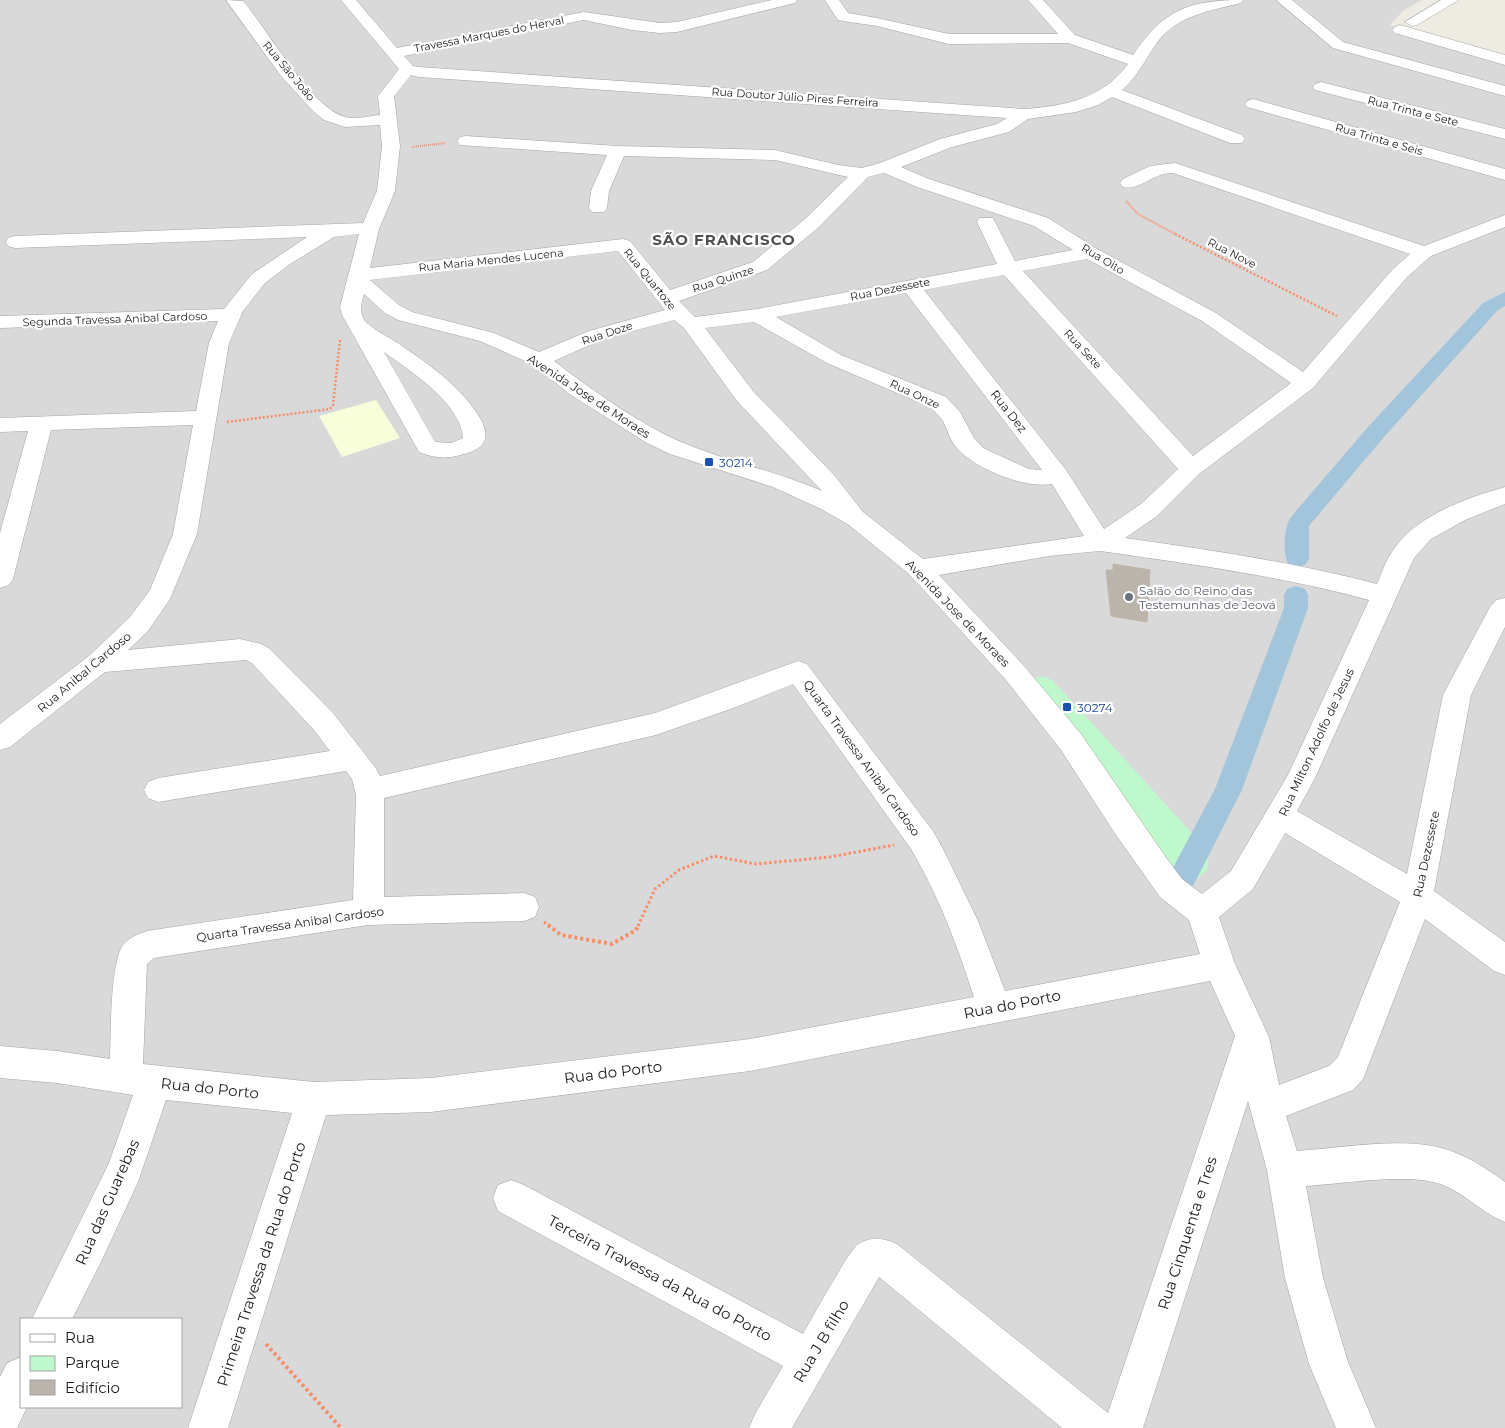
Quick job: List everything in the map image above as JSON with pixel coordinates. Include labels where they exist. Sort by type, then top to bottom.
[{"type":"street","name":"Rua São João","points":[[233,0],[242,9],[262,39],[308,97],[333,119],[348,123],[388,118]]},
{"type":"street","points":[[348,0],[407,69],[386,96],[392,146],[386,191],[370,229],[350,306],[352,315],[427,447],[438,452],[452,450],[474,441],[476,435],[474,425],[467,413],[425,370],[361,328]]},
{"type":"street","points":[[832,0],[844,17],[877,22],[948,39],[1070,38],[1138,62]]},
{"type":"street","points":[[1035,0],[1070,38]]},
{"type":"street","name":"Rua Doutor Júlio Pires Ferreira","points":[[407,69],[426,74],[1024,114],[1072,107],[1111,91],[1138,62],[1156,34],[1166,24],[1188,14],[1236,0]]},
{"type":"street","points":[[1282,0],[1338,45],[1505,91]]},
{"type":"street","points":[[1452,0],[1406,26],[1505,60]]},
{"type":"street","points":[[625,8],[632,25],[660,28],[709,12],[781,1]]},
{"type":"street","name":"Travessa Marques do Herval","points":[[394,53],[580,9],[632,25]]},
{"type":"street","name":"Rua Trinta e Sete","points":[[1322,87],[1505,134]]},
{"type":"street","points":[[1111,91],[1236,139]]},
{"type":"street","name":"Rua Trinta e Seis","points":[[1253,104],[1505,175]]},
{"type":"street","points":[[466,141],[514,142],[618,151],[775,154],[838,170],[862,173],[886,167],[946,143],[1006,127],[1024,114]]},
{"type":"street","points":[[598,208],[600,191],[618,151]]},
{"type":"street","name":"Rua Oito","points":[[886,167],[923,183],[1041,222],[1090,253],[1209,317],[1305,384]]},
{"type":"street","points":[[1129,183],[1148,172],[1168,167],[1175,168],[1424,252]]},
{"type":"street","name":"Rua Quinze","points":[[679,312],[704,284],[745,273],[760,266],[812,224],[862,173]]},
{"type":"street","name":"Rua Sete","points":[[986,222],[1008,267],[1191,469]]},
{"type":"street","points":[[1100,543],[1149,510],[1191,469],[1305,384],[1400,273],[1424,252],[1505,222]]},
{"type":"street","points":[[15,242],[370,229]]},
{"type":"street","points":[[0,425],[41,424],[207,406],[219,343],[230,316],[247,289],[258,276],[333,230]]},
{"type":"street","name":"Rua Quartoze","points":[[623,245],[745,396],[826,480],[857,519]]},
{"type":"street","name":"Rua Maria Mendes Lucena","points":[[358,277],[623,245]]},
{"type":"street","name":"Rua Dezessete","points":[[679,312],[757,315],[1090,253]]},
{"type":"street","name":"Avenida Jose de Moraes","points":[[358,277],[392,309],[405,316],[487,337],[539,360],[579,390],[655,438],[678,448],[781,482],[829,503],[857,519],[918,568],[1015,673],[1071,742],[1124,824],[1171,888],[1202,912]]},
{"type":"street","name":"Rua Dez","points":[[910,285],[1058,475],[1100,543]]},
{"type":"street","name":"Rua Doze","points":[[539,360],[596,334],[679,312]]},
{"type":"street","name":"Rua Onze","points":[[757,315],[834,359],[938,402],[952,417],[964,442],[975,452],[1033,478],[1058,475]]},
{"type":"street","name":"Segunda Travessa Anibal Cardoso","points":[[0,322],[230,316]]},
{"type":"street","name":"Rua Anibal Cardoso","points":[[0,739],[98,663],[140,624],[161,593],[185,534],[207,406]]},
{"type":"street","points":[[0,579],[41,424]]},
{"type":"street","name":"Rua Milton Adolfo de Jesus","points":[[1202,912],[1242,880],[1281,816],[1300,780],[1403,554],[1422,533],[1458,514],[1505,495]]},
{"type":"street","points":[[918,568],[945,566],[1049,548],[1100,543],[1249,564],[1316,577],[1384,595]]},
{"type":"street","name":"Rua Dezessete","points":[[1266,1107],[1341,1078],[1351,1068],[1418,896],[1457,695],[1503,612]]},
{"type":"street","points":[[98,663],[240,649],[252,651],[261,656],[323,721],[365,776],[369,790],[368,911]]},
{"type":"street","name":"Quarta Travessa Anibal Cardoso","points":[[369,790],[656,724],[717,703],[798,670],[922,840],[940,868],[968,931],[994,1007]]},
{"type":"street","points":[[158,790],[352,759]]},
{"type":"street","points":[[1281,816],[1418,896],[1505,961]]},
{"type":"street","name":"Quarta Travessa Anibal Cardoso","points":[[147,945],[368,911],[524,907]]},
{"type":"street","points":[[1202,912],[1220,964],[1252,1037],[1266,1107],[1285,1170],[1304,1278],[1329,1364],[1356,1428]]},
{"type":"street","name":"Rua das Guarebas","points":[[52,1318],[87,1251],[126,1169],[141,1079],[131,963],[134,955],[147,945]]},
{"type":"street","name":"Rua do Porto","points":[[0,1062],[57,1067],[141,1079],[314,1099],[431,1095],[750,1055],[1220,964]]},
{"type":"street","name":"Rua Cinquenta e Tres","points":[[1123,1428],[1252,1037]]},
{"type":"street","name":"Primeira Travessa da Rua do Porto","points":[[208,1428],[314,1099]]},
{"type":"street","points":[[1285,1170],[1413,1161],[1442,1166],[1468,1178],[1505,1204]]},
{"type":"street","name":"Terceira Travessa da Rua do Porto","points":[[511,1198],[810,1359]]},
{"type":"street","name":"Rua J B filho","points":[[769,1428],[869,1260],[876,1256],[884,1257],[1094,1428]]},
{"type":"street","points":[[0,1419],[20,1379]]},
{"type":"path","points":[[392,146],[407,147],[466,141]]},
{"type":"path","name":"Rua Nove","points":[[1129,183],[1122,190],[1122,195],[1129,206],[1138,214],[1355,325]]},
{"type":"path","points":[[207,406],[218,423],[330,409],[334,405],[340,340],[361,328]]},
{"type":"path","points":[[524,907],[561,935],[612,944],[636,930],[655,889],[679,870],[714,856],[756,864],[830,857],[922,840]]},
{"type":"path","points":[[244,1320],[341,1428]]},
{"type":"shaded area","points":[[0,0],[1422,0],[1404,10],[1390,25],[1505,57],[1505,1428],[0,1428]]},
{"type":"shaded area","points":[[376,400],[400,438],[342,457],[319,416]]},
{"type":"green space","points":[[1043,676],[1052,680],[1209,852],[1207,870],[1197,879],[1176,878],[1035,679]]},
{"type":"building","name":"Salão do Reino das Testemunhas de Jeová","points":[[1113,564],[1150,570],[1147,622],[1111,616],[1106,570],[1113,570]]},
{"type":"waterway","points":[[1297,559],[1298,524],[1376,432],[1490,307],[1505,298]]},
{"type":"waterway","points":[[1183,877],[1228,790],[1296,608],[1296,595]]},
{"type":"place","name":"30214","points":[[709,462]]},
{"type":"place","name":"Salão do Reino das Testemunhas de Jeová","points":[[1129,597]]},
{"type":"place","name":"30274","points":[[1067,707]]},
{"type":"district","name":"SÃO FRANCISCO","points":[[724,239]]}]
